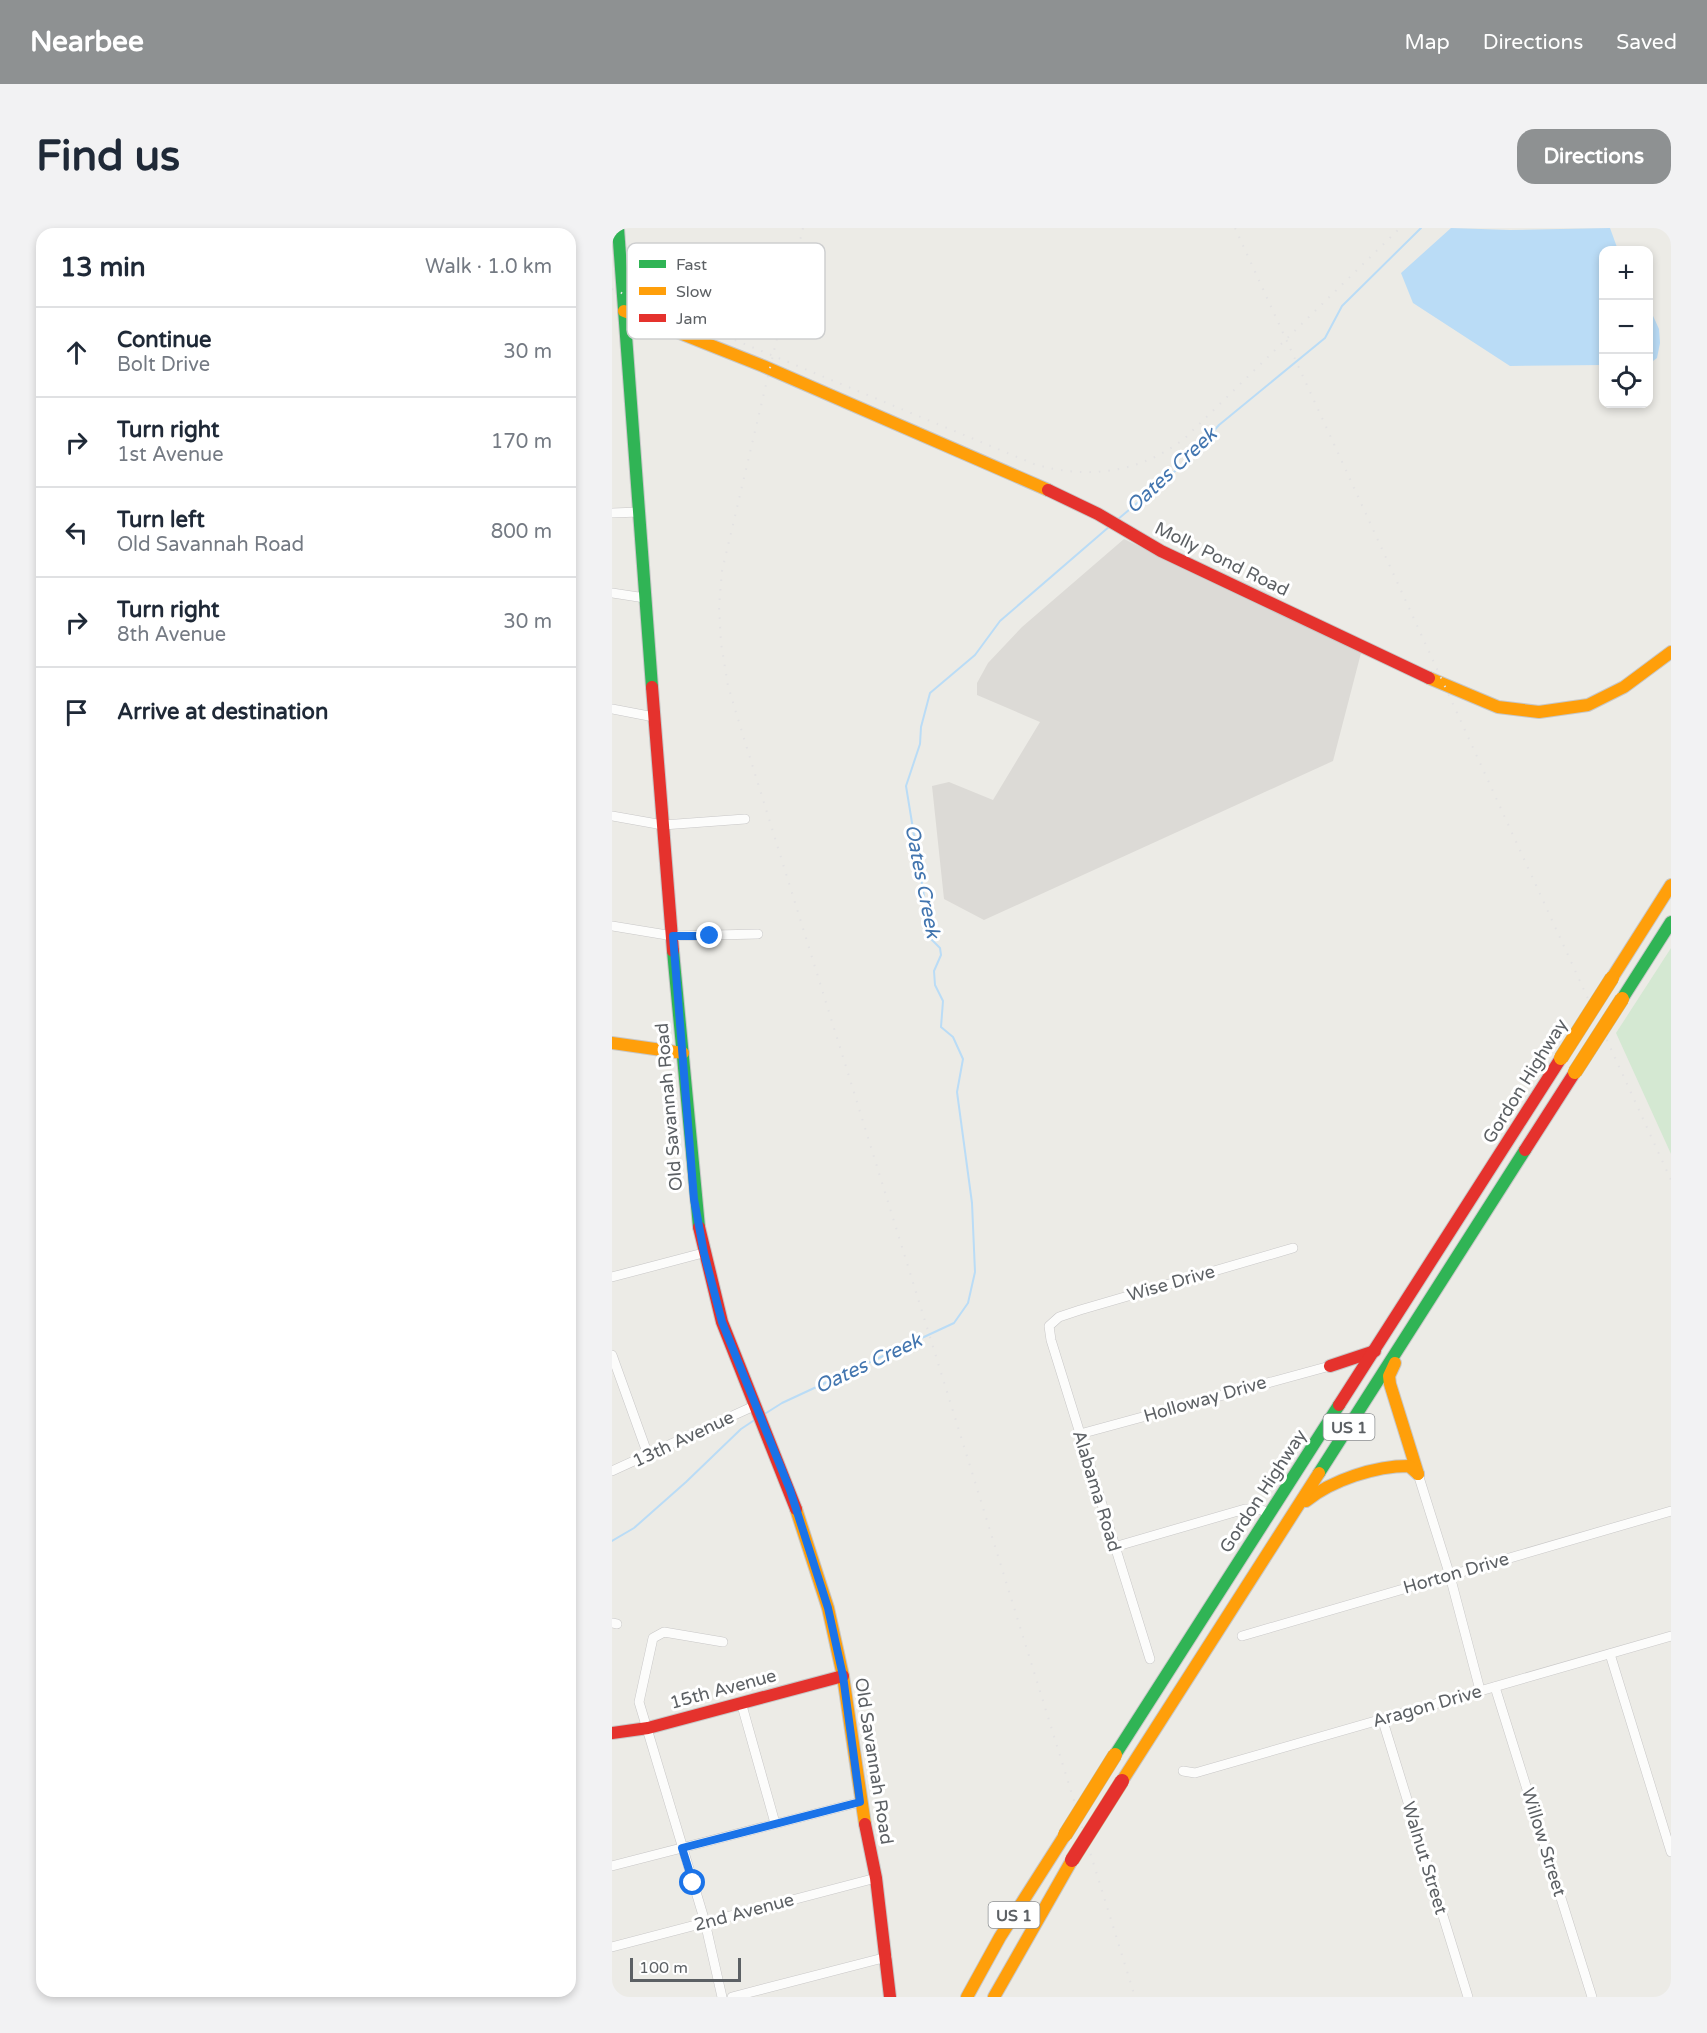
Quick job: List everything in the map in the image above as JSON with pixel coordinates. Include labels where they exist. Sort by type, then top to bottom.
[{"type":"main road","name":"Old Savannah Road","points":[[618,228],[654,717],[694,1199],[704,1253],[722,1322],[790,1490],[828,1608],[843,1676],[860,1802],[876,1878],[890,1997]]},
{"type":"main road","name":"Molly Pond Road","points":[[693,339],[863,408],[1016,474],[1098,514],[1130,533],[1444,685],[1484,702],[1514,711],[1539,712],[1588,705],[1624,687],[1671,652]]},
{"type":"main road","name":"Gordon Highway","points":[[967,1997],[1000,1937],[1115,1755],[1671,885]]},
{"type":"main road","name":"Gordon Highway","points":[[994,1997],[1072,1860],[1671,922]]},
{"type":"main road","points":[[612,1043],[682,1053]]},
{"type":"main road","points":[[1398,1348],[1389,1376],[1390,1384],[1419,1474]]},
{"type":"main road","points":[[1330,1366],[1375,1351]]},
{"type":"main road","points":[[1330,1366],[1344,1371],[1347,1395]]},
{"type":"main road","points":[[1298,1506],[1324,1487],[1394,1466],[1409,1466],[1419,1474]]},
{"type":"main road","name":"15th Avenue","points":[[612,1733],[648,1728],[843,1676]]},
{"type":"main road","name":"Old Savannah Road","points":[[887,1958],[894,1971],[898,1997]]},
{"type":"street","points":[[612,513],[640,512]]},
{"type":"street","points":[[612,593],[645,598]]},
{"type":"street","points":[[612,710],[654,717]]},
{"type":"street","points":[[612,816],[663,825],[745,819]]},
{"type":"street","points":[[612,926],[673,936],[758,934]]},
{"type":"street","name":"Wise Drive","points":[[1051,1323],[1080,1310],[1293,1248]]},
{"type":"street","points":[[612,1277],[704,1253]]},
{"type":"street","name":"Alabama Road","points":[[1051,1323],[1051,1340],[1150,1659]]},
{"type":"street","points":[[612,1355],[648,1455]]},
{"type":"street","name":"Holloway Drive","points":[[1080,1434],[1330,1366]]},
{"type":"street","name":"13th Avenue","points":[[612,1471],[648,1455],[758,1415]]},
{"type":"street","points":[[1419,1474],[1450,1576],[1480,1690]]},
{"type":"street","points":[[1114,1547],[1245,1509],[1259,1509],[1269,1513]]},
{"type":"street","name":"Horton Drive","points":[[1242,1636],[1251,1631],[1671,1511]]},
{"type":"street","points":[[722,1997],[705,1922],[639,1702],[653,1638],[664,1632],[723,1642]]},
{"type":"street","name":"Aragon Drive","points":[[1183,1771],[1195,1773],[1671,1636]]},
{"type":"street","points":[[1610,1654],[1671,1852]]},
{"type":"street","name":"Willow Street","points":[[1495,1686],[1592,1997]]},
{"type":"street","points":[[741,1702],[775,1823]]},
{"type":"street","name":"Walnut Street","points":[[1382,1718],[1468,1997]]},
{"type":"street","points":[[612,1866],[860,1802]]},
{"type":"street","name":"2nd Avenue","points":[[612,1947],[876,1878]]},
{"type":"street","points":[[732,1997],[887,1958]]},
{"type":"shaded area","points":[[1124,539],[1361,653],[1333,761],[984,920],[944,899],[932,786],[949,782],[993,800],[1040,722],[977,695],[977,683],[988,663],[1022,627]]},
{"type":"green space","points":[[1671,948],[1671,1154],[1616,1033]]},
{"type":"water","points":[[1451,228],[1510,230],[1610,228],[1617,246],[1599,246],[1599,365],[1510,366],[1413,303],[1401,273]]},
{"type":"water","points":[[1653,316],[1659,329],[1660,343],[1657,358],[1653,361]]},
{"type":"waterway","name":"Oates Creek","points":[[1117,520],[1187,461],[1219,425],[1325,338],[1342,306],[1421,228]]},
{"type":"waterway","name":"Oates Creek","points":[[763,1415],[782,1403],[954,1323],[968,1303],[975,1272],[972,1203],[957,1092],[963,1059],[953,1037],[941,1027],[943,1001],[935,985],[934,971],[941,955],[940,948],[931,939],[906,786],[920,744],[921,727],[930,693],[975,655],[1000,621],[1110,526]]},
{"type":"waterway","name":"Oates Creek","points":[[612,1541],[634,1528],[741,1429],[756,1419]]},
{"type":"railway","points":[[799,243],[803,228]]},
{"type":"railway","points":[[1235,228],[1671,1180]]},
{"type":"railway","points":[[733,339],[1034,464],[1074,472],[1113,470],[1150,459],[1185,438],[1400,228]]},
{"type":"railway","points":[[612,289],[627,295]]},
{"type":"railway","points":[[777,339],[722,571],[719,606],[721,643],[728,686],[1135,1997]]},
{"type":"traffic: fast","points":[[618,228],[652,687]]},
{"type":"traffic: fast","points":[[1622,999],[1671,922]]},
{"type":"traffic: fast","points":[[673,951],[699,1227]]},
{"type":"traffic: fast","points":[[1319,1473],[1525,1150]]},
{"type":"traffic: fast","points":[[1115,1755],[1339,1405]]},
{"type":"traffic: slow","points":[[695,339],[763,366],[1048,490]]},
{"type":"traffic: slow","points":[[1429,678],[1498,707],[1539,712],[1588,705],[1624,687],[1671,652]]},
{"type":"traffic: slow","points":[[1612,978],[1671,885]]},
{"type":"traffic: slow","points":[[1561,1058],[1612,978]]},
{"type":"traffic: slow","points":[[1575,1072],[1622,999]]},
{"type":"traffic: slow","points":[[612,1043],[683,1053]]},
{"type":"traffic: slow","points":[[1395,1363],[1389,1376],[1390,1384],[1418,1474]]},
{"type":"traffic: slow","points":[[1306,1501],[1328,1487],[1368,1472],[1409,1466],[1418,1474]]},
{"type":"traffic: slow","points":[[1122,1781],[1319,1473]]},
{"type":"traffic: slow","points":[[796,1509],[828,1608],[843,1676],[865,1824]]},
{"type":"traffic: slow","points":[[1065,1835],[1115,1755]]},
{"type":"traffic: slow","points":[[967,1997],[1000,1937],[1065,1835]]},
{"type":"traffic: slow","points":[[994,1997],[1072,1860]]},
{"type":"traffic: jam","points":[[1048,490],[1098,514],[1161,551],[1429,678]]},
{"type":"traffic: jam","points":[[652,687],[673,951]]},
{"type":"traffic: jam","points":[[1339,1405],[1561,1058]]},
{"type":"traffic: jam","points":[[1525,1150],[1575,1072]]},
{"type":"traffic: jam","points":[[699,1227],[722,1322],[796,1509]]},
{"type":"traffic: jam","points":[[1330,1366],[1375,1351]]},
{"type":"traffic: jam","points":[[612,1733],[648,1728],[843,1676]]},
{"type":"traffic: jam","points":[[1072,1860],[1122,1781]]},
{"type":"traffic: jam","points":[[865,1824],[876,1878],[890,1997]]},
{"type":"route","points":[[693,1883],[682,1848],[860,1802],[843,1676],[828,1608],[790,1490],[754,1406],[722,1322],[704,1253],[694,1199],[673,936],[710,936]]}]
